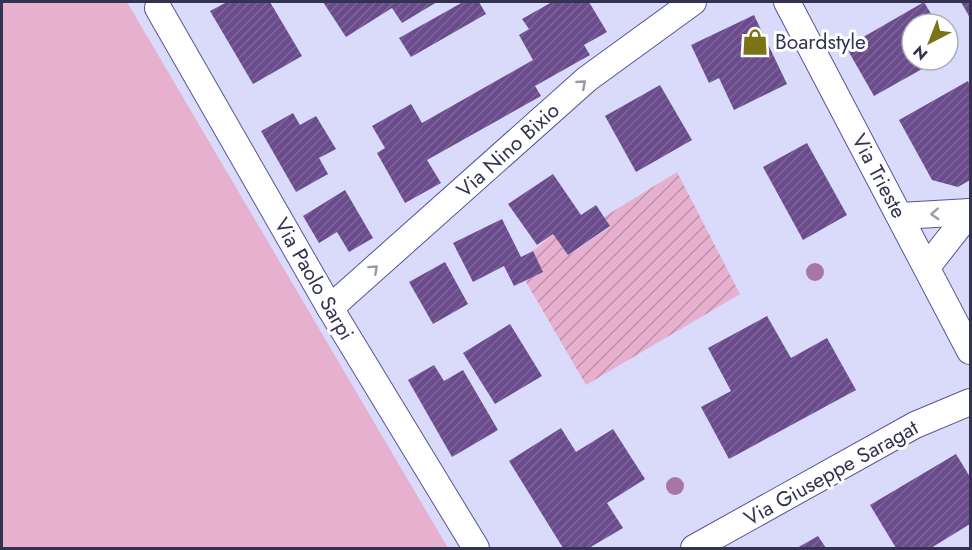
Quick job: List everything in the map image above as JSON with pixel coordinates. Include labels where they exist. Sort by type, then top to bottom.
[{"type":"street","name":"Via Nino Bixio","points":[[330,308],[587,80],[693,2]]},
{"type":"street","name":"Via Trieste","points":[[787,2],[970,351]]},
{"type":"street","name":"Via Paolo Sarpi","points":[[158,8],[330,308],[476,549]]},
{"type":"street","points":[[900,216],[970,212]]},
{"type":"street","points":[[927,267],[970,212]]},
{"type":"street","name":"Via Giuseppe Saragat","points":[[694,549],[915,425],[970,402]]},
{"type":"shaded area","points":[[2,2],[127,2],[448,548],[2,548]]},
{"type":"shaded area","points":[[677,172],[740,294],[586,385],[525,280],[533,251],[553,234],[569,255],[610,227],[604,217]]},
{"type":"building","points":[[227,2],[270,2],[302,56],[253,84],[210,11]]},
{"type":"building","points":[[323,2],[437,2],[402,23],[392,8],[346,37]]},
{"type":"building","points":[[463,2],[479,2],[486,14],[411,57],[399,38]]},
{"type":"building","points":[[552,2],[589,2],[607,32],[584,45],[590,55],[535,86],[541,96],[427,160],[441,183],[405,203],[377,153],[385,148],[372,126],[411,104],[422,123],[533,60],[519,35],[529,29],[522,19]]},
{"type":"building","points":[[924,2],[930,12],[907,12]]},
{"type":"building","points":[[961,2],[970,2],[970,18]]},
{"type":"building","points":[[754,15],[787,84],[734,110],[719,78],[709,83],[691,45]]},
{"type":"building","points":[[900,16],[900,72],[917,72],[874,96],[846,47]]},
{"type":"building","points":[[968,81],[970,86],[970,180],[958,187],[932,180],[899,120]]},
{"type":"building","points":[[660,85],[692,140],[636,172],[605,116]]},
{"type":"building","points":[[293,113],[300,125],[316,116],[336,149],[319,158],[328,174],[296,192],[261,131]]},
{"type":"building","points":[[807,143],[847,215],[803,240],[763,167]]},
{"type":"building","points":[[553,174],[581,215],[596,205],[610,226],[568,255],[553,234],[537,245],[508,204]]},
{"type":"building","points":[[345,190],[373,238],[349,252],[337,232],[319,243],[303,216]]},
{"type":"building","points":[[502,219],[521,257],[533,251],[543,272],[514,286],[504,266],[473,282],[453,243]]},
{"type":"building","points":[[445,262],[468,304],[433,324],[409,282]]},
{"type":"building","points":[[767,316],[791,358],[827,338],[856,390],[729,459],[701,407],[731,391],[708,348]]},
{"type":"building","points":[[510,324],[542,376],[495,404],[463,353]]},
{"type":"building","points":[[434,365],[444,381],[463,370],[498,430],[452,457],[408,380]]},
{"type":"building","points":[[561,428],[576,452],[613,429],[645,479],[607,503],[623,528],[589,548],[563,548],[509,461]]},
{"type":"building","points":[[956,454],[970,477],[970,524],[931,548],[896,548],[870,505]]},
{"type":"building","points":[[818,536],[826,548],[797,548]]},
{"type":"place","name":"Boardstyle","points":[[755,42]]}]
